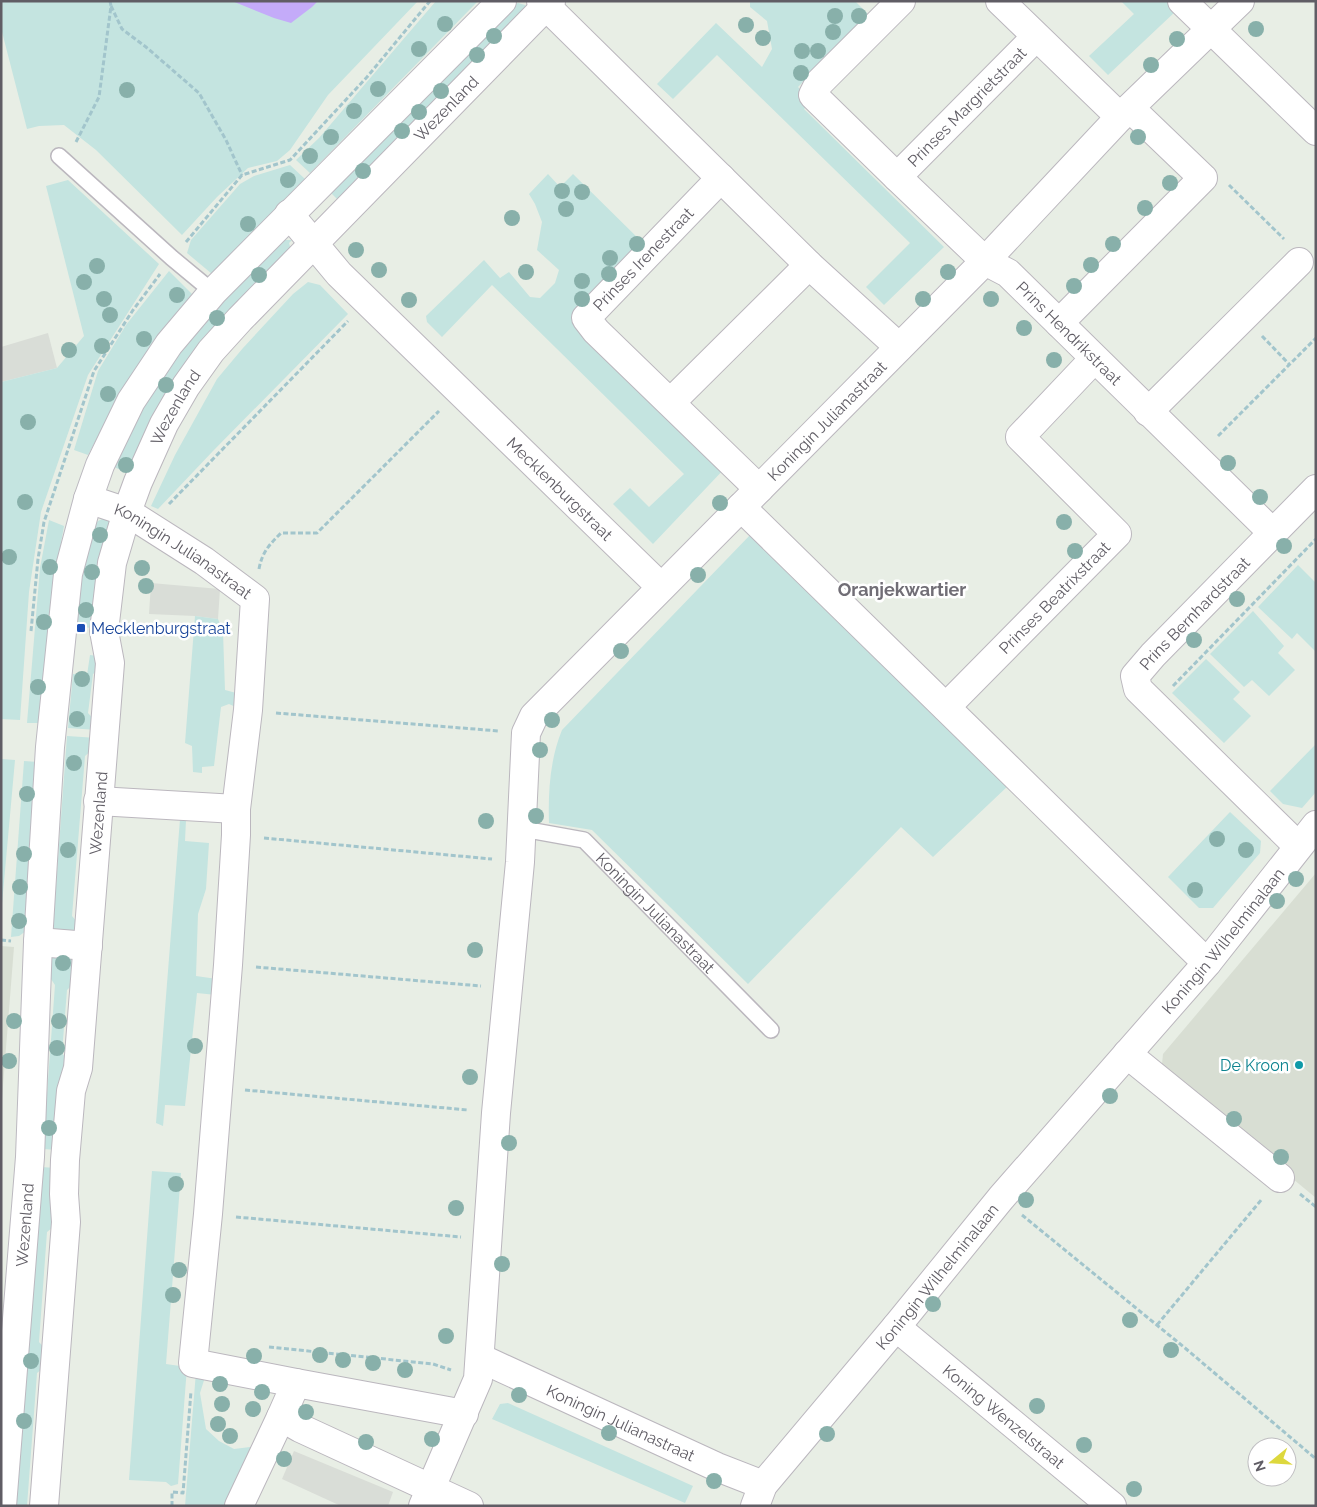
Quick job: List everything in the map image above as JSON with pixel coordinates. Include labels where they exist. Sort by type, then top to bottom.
[{"type":"street","name":"Wezenland","points":[[2,1506],[30,1157],[38,942],[50,747],[68,574],[88,499],[105,453],[131,401],[170,344],[212,292],[502,1]]},
{"type":"street","name":"Prinses Margrietstraat","points":[[901,1],[819,83],[814,95],[985,261]]},
{"type":"street","name":"Prinses Margrietstraat","points":[[1000,1],[1036,37],[1125,112]]},
{"type":"street","points":[[1182,1],[1316,132]]},
{"type":"street","name":"Koningin Julianastraat","points":[[427,1497],[464,1414],[479,1369],[496,1113],[523,829],[526,733],[534,716],[985,261],[1125,112],[1240,1]]},
{"type":"street","name":"Wezenland","points":[[44,1506],[66,1222],[64,1194],[65,1160],[71,1091],[78,1068],[110,664],[104,631],[112,563],[137,519],[138,482],[164,424],[191,379],[217,344],[546,3]]},
{"type":"street","points":[[546,3],[809,265],[899,347]]},
{"type":"street","name":"Prinses Margrietstraat","points":[[897,177],[1036,37]]},
{"type":"street","points":[[1059,323],[1203,178],[1125,112]]},
{"type":"street","name":"Prinses Irenestraat","points":[[721,178],[586,318],[596,331],[671,402],[750,498]]},
{"type":"street","name":"Mecklenburgstraat","points":[[289,214],[339,274],[661,587]]},
{"type":"street","points":[[1148,412],[1243,317],[1294,252]]},
{"type":"street","name":"Prins Hendrikstraat","points":[[985,261],[1008,273],[1273,533]]},
{"type":"street","points":[[671,402],[809,265]]},
{"type":"street","name":"Prinses Beatrixstraat","points":[[946,707],[1117,534],[1020,437],[1094,359]]},
{"type":"street","name":"Prins Bernhardstraat","points":[[1298,846],[1153,705],[1138,689],[1135,676],[1153,655],[1316,489]]},
{"type":"street","points":[[750,498],[946,707],[1207,963]]},
{"type":"street","name":"Koningin Julianastraat","points":[[88,499],[137,519],[204,562],[255,599],[248,710],[236,808],[228,965],[208,1214],[193,1363]]},
{"type":"street","points":[[98,801],[236,808]]},
{"type":"street","name":"Koningin Wilhelminalaan","points":[[759,1496],[1001,1198],[1207,963],[1316,825]]},
{"type":"street","points":[[38,942],[88,946]]},
{"type":"street","points":[[1128,1054],[1280,1178]]},
{"type":"street","name":"Koning Wenzelstraat","points":[[896,1327],[1112,1506]]},
{"type":"street","points":[[193,1363],[464,1414]]},
{"type":"street","name":"Koningin Julianastraat","points":[[479,1369],[717,1467],[759,1496]]},
{"type":"street","points":[[239,1506],[296,1383]]},
{"type":"street","points":[[281,1417],[427,1497],[469,1506]]},
{"type":"lane","points":[[60,156],[212,292]]},
{"type":"lane","name":"Koningin Julianastraat","points":[[523,829],[584,840],[771,1030]]},
{"type":"path","points":[[110,1],[122,29],[199,93],[226,140],[242,176]]},
{"type":"path","points":[[60,156],[74,144],[98,96],[111,6]]},
{"type":"path","points":[[1203,178],[1226,182],[1294,252]]},
{"type":"path","points":[[137,519],[367,301]]},
{"type":"path","points":[[1243,317],[1289,364]]},
{"type":"path","points":[[1218,436],[1316,338]]},
{"type":"path","points":[[255,599],[261,560],[266,548],[281,533],[316,533],[459,390]]},
{"type":"path","points":[[1153,705],[1316,539]]},
{"type":"path","points":[[248,710],[526,733]]},
{"type":"path","points":[[236,835],[520,862]]},
{"type":"path","points":[[228,965],[507,988]]},
{"type":"path","points":[[217,1088],[496,1113]]},
{"type":"path","points":[[1157,1325],[1280,1178]]},
{"type":"path","points":[[1001,1198],[1157,1325],[1316,1460]]},
{"type":"path","points":[[208,1214],[487,1240]]},
{"type":"path","points":[[265,1346],[479,1369]]},
{"type":"path","points":[[172,1506],[172,1492],[183,1493],[193,1363]]},
{"type":"shaded area","points":[[1,1],[418,1],[328,95],[290,150],[277,161],[248,168],[217,197],[182,235],[96,150],[64,125],[39,126],[27,129],[1,28]]},
{"type":"shaded area","points":[[232,1],[318,1],[291,23]]},
{"type":"shaded area","points":[[436,1],[478,1],[310,173],[296,160],[319,138]]},
{"type":"shaded area","points":[[750,1],[855,1],[869,15],[798,87],[812,101],[804,109],[944,247],[884,305],[866,287],[910,243],[717,55],[673,99],[657,84],[716,23],[762,67],[772,49],[767,21],[750,7]]},
{"type":"shaded area","points":[[1121,1],[1168,1],[1177,10],[1108,75],[1089,56],[1134,14]]},
{"type":"shaded area","points":[[518,3],[525,5],[527,8],[342,204],[330,192],[513,5]]},
{"type":"shaded area","points":[[290,165],[305,179],[212,274],[187,253],[191,240],[240,184],[254,176]]},
{"type":"shaded area","points":[[548,174],[560,187],[573,174],[645,245],[575,317],[727,466],[653,544],[613,504],[630,488],[649,507],[684,474],[492,285],[442,337],[427,322],[426,316],[484,260],[500,278],[509,272],[530,297],[540,298],[555,283],[559,270],[537,250],[542,222],[529,194]]},
{"type":"shaded area","points":[[68,180],[159,264],[88,375],[41,512],[29,592],[20,720],[1,719],[1,382],[57,368],[84,336],[46,186]]},
{"type":"shaded area","points":[[283,240],[292,240],[289,243],[291,250],[134,476],[114,467],[136,422],[164,373],[212,313]]},
{"type":"shaded area","points":[[169,271],[192,294],[154,340],[125,386],[88,455],[74,450],[98,371],[126,325]]},
{"type":"shaded area","points":[[308,282],[320,285],[348,314],[158,509],[151,506],[175,455],[217,379],[293,294]]},
{"type":"shaded area","points":[[48,333],[57,368],[1,382],[1,347]]},
{"type":"shaded area","points":[[105,518],[110,522],[96,636],[91,636],[91,628],[77,626],[79,604],[83,571],[90,539],[98,521]]},
{"type":"shaded area","points":[[49,520],[64,526],[50,606],[41,723],[27,723],[40,568]]},
{"type":"shaded area","points":[[752,533],[1009,785],[933,857],[901,827],[748,984],[592,830],[549,823],[549,811],[552,764],[562,730]]},
{"type":"shaded area","points":[[1298,565],[1316,583],[1315,651],[1297,633],[1292,639],[1258,607]]},
{"type":"shaded area","points":[[151,583],[220,589],[218,619],[149,614]]},
{"type":"shaded area","points":[[1253,611],[1284,646],[1278,653],[1295,670],[1269,696],[1252,680],[1244,687],[1210,654]]},
{"type":"shaded area","points":[[195,616],[218,619],[223,632],[225,690],[240,694],[238,708],[229,704],[221,707],[214,766],[202,767],[202,773],[193,772],[192,746],[185,743]]},
{"type":"shaded area","points":[[90,655],[97,656],[102,667],[93,674],[88,713],[97,723],[97,730],[68,728],[73,674],[87,675]]},
{"type":"shaded area","points":[[1206,659],[1240,692],[1233,699],[1251,716],[1224,743],[1172,693]]},
{"type":"shaded area","points":[[67,736],[97,738],[95,747],[85,756],[72,916],[82,928],[81,936],[56,934],[53,927]]},
{"type":"shaded area","points":[[1316,744],[1316,792],[1302,808],[1283,804],[1270,791]]},
{"type":"shaded area","points":[[1,759],[15,760],[1,915]]},
{"type":"shaded area","points":[[24,761],[38,762],[26,931],[19,936],[11,937]]},
{"type":"shaded area","points":[[1230,812],[1261,841],[1260,853],[1213,908],[1199,908],[1168,877]]},
{"type":"shaded area","points":[[180,819],[186,820],[185,841],[209,843],[206,889],[198,914],[196,976],[217,979],[216,995],[197,993],[185,1106],[165,1105],[163,1126],[156,1123]]},
{"type":"shaded area","points":[[1316,873],[1316,1198],[1167,1075],[1162,1064],[1163,1054]]},
{"type":"shaded area","points":[[1,946],[14,947],[1,1111]]},
{"type":"shaded area","points":[[44,948],[76,952],[77,980],[67,990],[62,1053],[70,1064],[58,1150],[43,1149],[55,985],[45,970]]},
{"type":"shaded area","points":[[41,1167],[56,1168],[58,1223],[47,1232],[39,1342],[48,1352],[47,1365],[37,1373],[27,1506],[15,1506]]},
{"type":"shaded area","points":[[152,1171],[181,1173],[166,1364],[187,1367],[178,1484],[171,1486],[166,1482],[129,1480]]},
{"type":"shaded area","points":[[196,1372],[206,1374],[200,1393],[206,1429],[219,1441],[234,1449],[258,1446],[229,1506],[185,1506]]},
{"type":"shaded area","points":[[508,1403],[693,1486],[685,1503],[492,1419],[500,1404]]},
{"type":"shaded area","points":[[294,1451],[393,1492],[388,1506],[341,1506],[282,1479]]},
{"type":"place","name":"Mecklenburgstraat","points":[[81,628]]},
{"type":"place","name":"De Kroon","points":[[1299,1065]]},
{"type":"district","name":"Oranjekwartier","points":[[902,590]]}]
